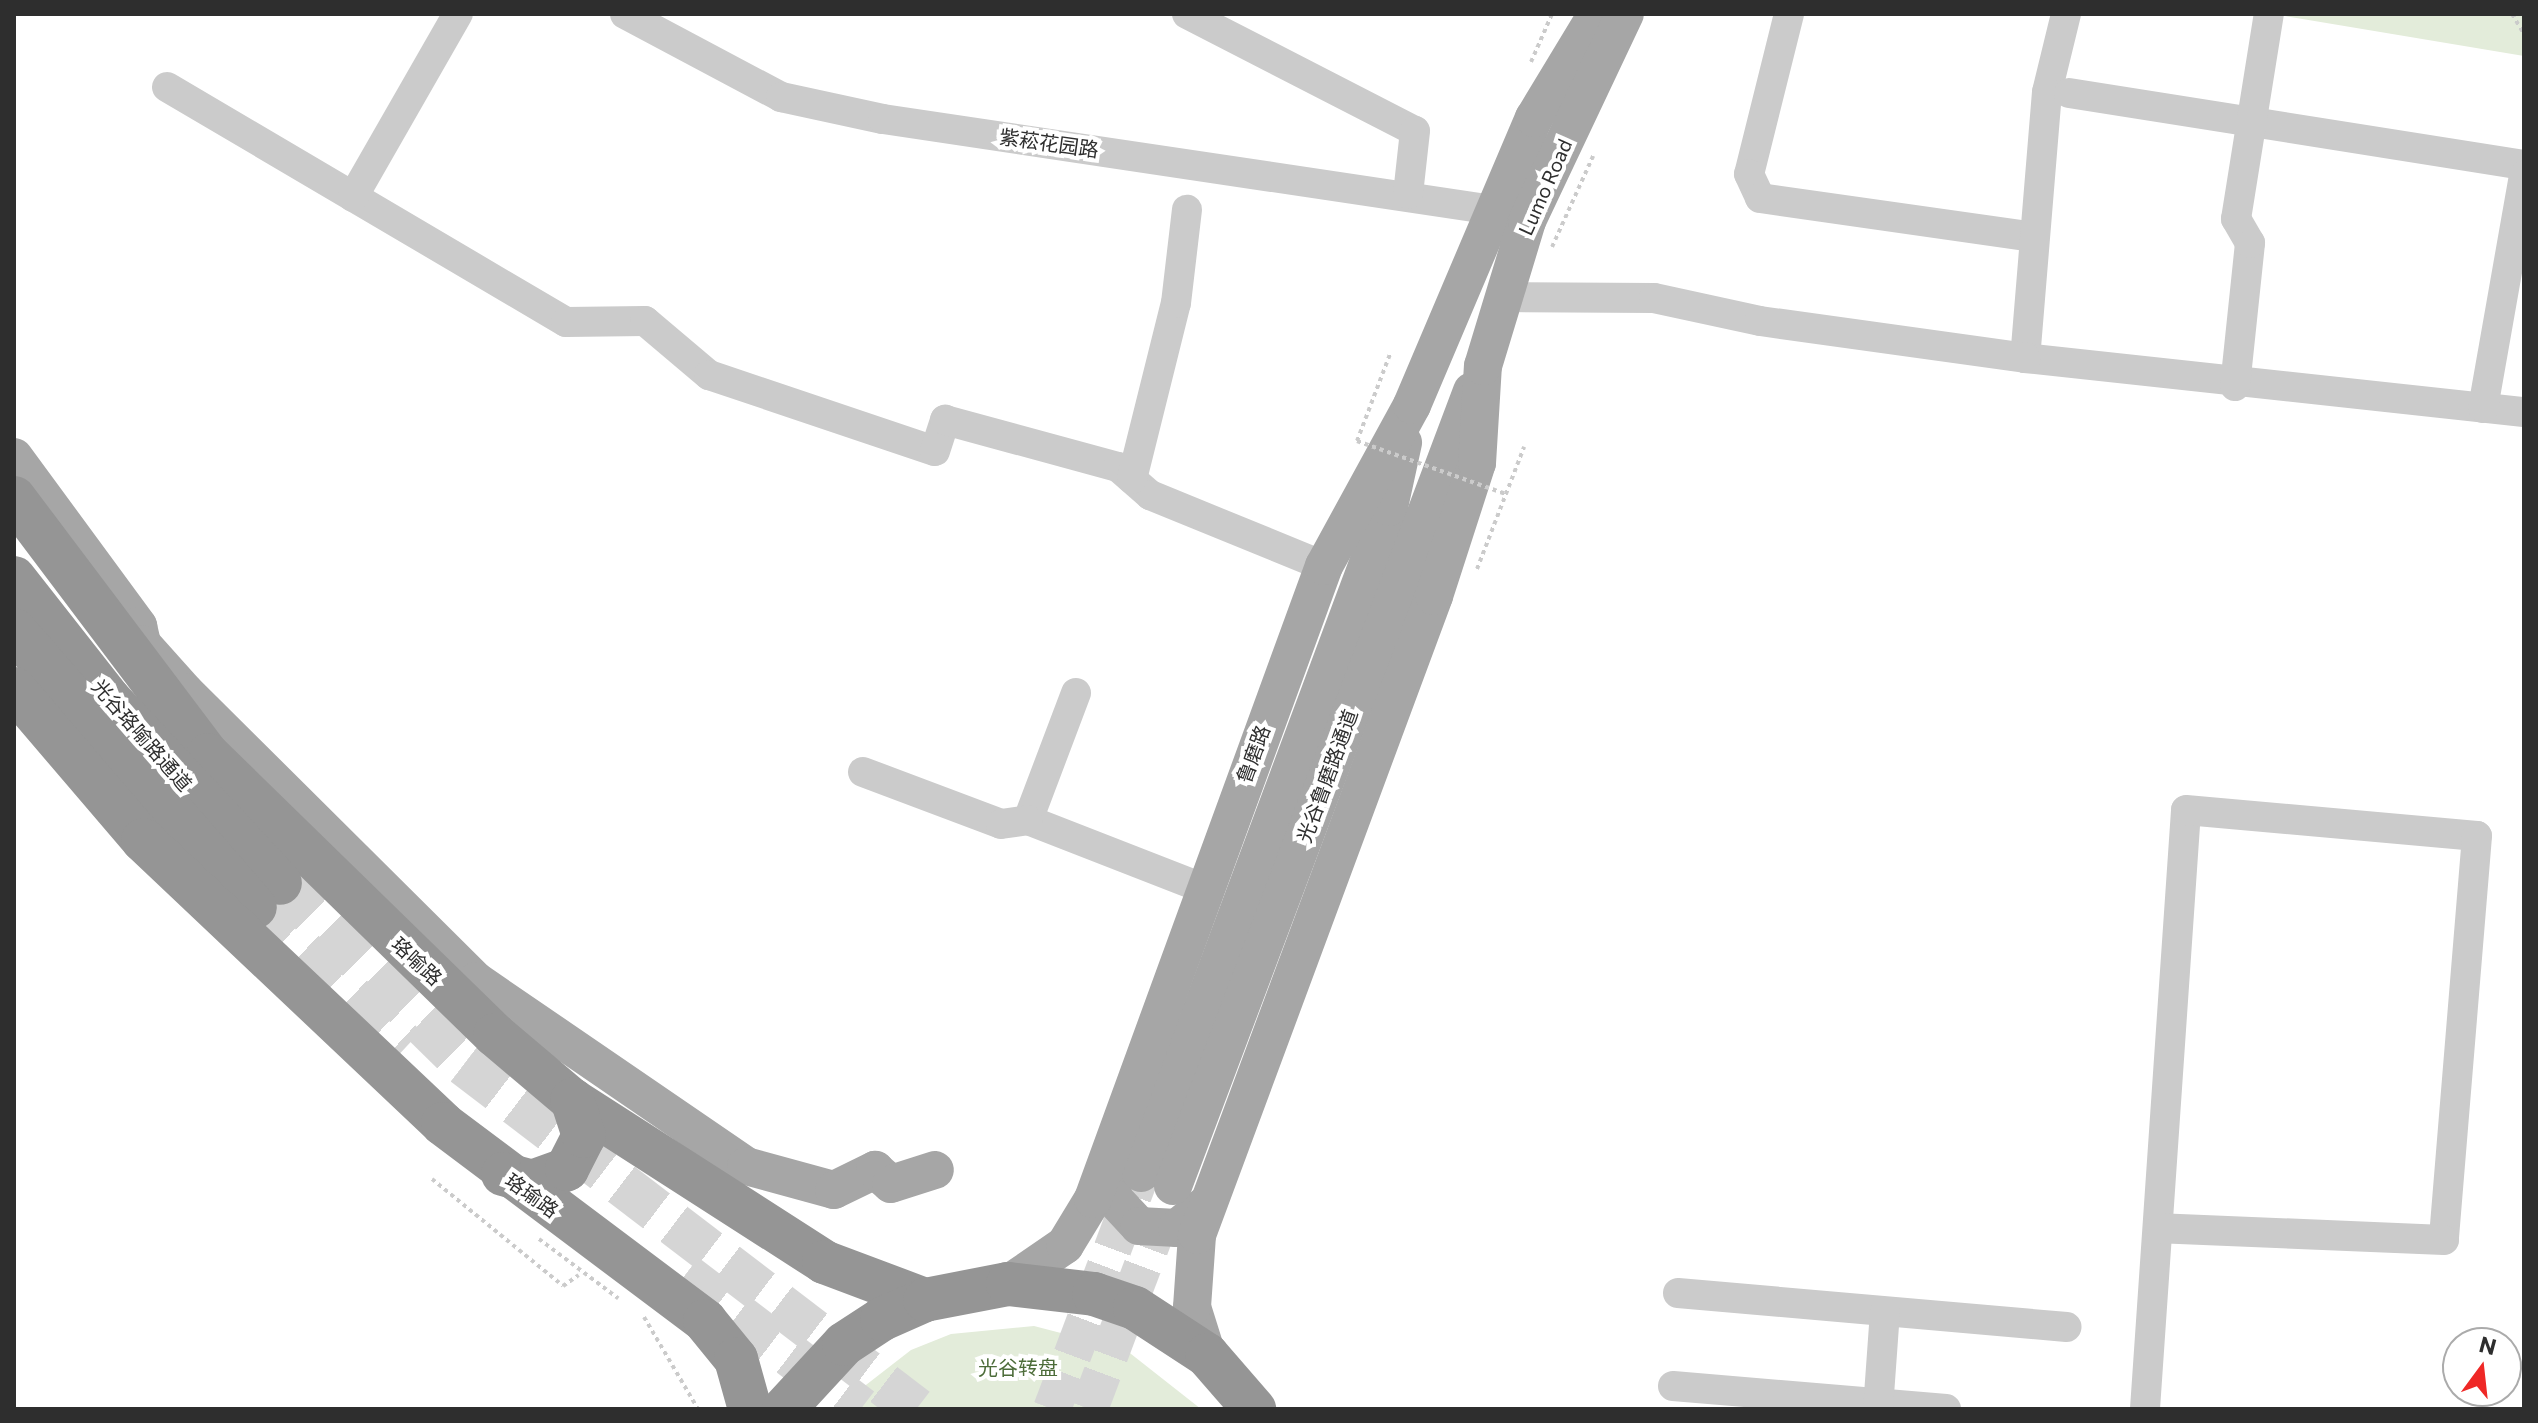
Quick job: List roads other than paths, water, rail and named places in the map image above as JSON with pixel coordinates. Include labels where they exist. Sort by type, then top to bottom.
[{"type":"highway","name":"珞喻路","points":[[14,498],[208,755],[343,892],[572,1100],[824,1262],[925,1300]]},
{"type":"highway","name":"光谷珞喻路通道","points":[[14,578],[267,895],[14,630]]},
{"type":"highway","name":"珞瑜路","points":[[14,689],[143,840],[296,988],[503,1174],[705,1321],[736,1359],[750,1409]]},
{"type":"highway","points":[[503,1174],[532,1182],[567,1169],[584,1136],[572,1100]]},
{"type":"highway","points":[[784,1409],[844,1344],[925,1300],[1008,1284],[1080,1291],[1135,1308],[1207,1355],[1254,1409]]},
{"type":"main road","name":"Lumo Road","points":[[1493,210],[1534,118],[1597,14]]},
{"type":"main road","name":"Lumo Road","points":[[1483,366],[1527,221],[1625,14]]},
{"type":"main road","name":"鲁磨路","points":[[1008,1284],[1065,1245],[1141,1172],[1205,889],[1324,566],[1412,405],[1493,210]]},
{"type":"main road","name":"光谷鲁磨路通道","points":[[1141,1172],[1483,366]]},
{"type":"main road","points":[[1207,1355],[1190,1284],[1208,1203],[1434,596],[1477,463],[1483,366]]},
{"type":"main road","name":"光谷鲁磨路通道","points":[[1141,1172],[1389,507],[1412,405]]},
{"type":"main road","points":[[14,457],[168,673],[476,981],[746,1166],[834,1190],[875,1170],[891,1184],[935,1170]]},
{"type":"main road","points":[[1141,1172],[1113,1198],[1139,1226],[1177,1228],[1208,1203]]},
{"type":"street","points":[[353,197],[458,14]]},
{"type":"street","name":"紫菘花园路","points":[[625,14],[781,97],[883,119],[1408,194],[1493,210]]},
{"type":"street","points":[[1187,14],[1415,131],[1408,194]]},
{"type":"street","points":[[1789,14],[1749,174],[1760,198],[2034,237]]},
{"type":"street","points":[[2025,358],[2047,92],[2066,14]]},
{"type":"street","points":[[2235,386],[2250,243],[2236,219],[2269,14]]},
{"type":"street","points":[[167,87],[566,322],[645,321],[709,375],[935,451],[945,420],[1118,467],[1150,495],[1324,566]]},
{"type":"street","points":[[2069,93],[2524,165]]},
{"type":"street","points":[[2483,408],[2524,176]]},
{"type":"street","points":[[1132,479],[1176,303],[1187,210]]},
{"type":"street","points":[[1504,297],[1654,298],[1760,321],[2235,386],[2524,412]]},
{"type":"street","points":[[1028,820],[1076,693]]},
{"type":"street","points":[[863,772],[1001,824],[1028,820],[1205,889]]},
{"type":"street","points":[[2145,1409],[2161,1228],[2165,1038],[2186,810],[2477,836],[2444,1240],[2161,1228]]},
{"type":"street","points":[[1678,1293],[2067,1327]]},
{"type":"street","points":[[1879,1406],[1885,1312]]},
{"type":"street","points":[[1673,1386],[1879,1406],[1946,1409]]},
{"type":"tunnel","points":[[280,883],[464,1064],[916,1409]]},
{"type":"tunnel","points":[[255,907],[406,1047]]},
{"type":"tunnel","points":[[1052,1409],[1141,1173]]},
{"type":"tunnel","points":[[1089,1409],[1173,1186]]},
{"type":"tunnel","points":[[685,1275],[861,1409]]},
{"type":"park label","name":"光谷转盘","points":[[1018,1367]]}]
